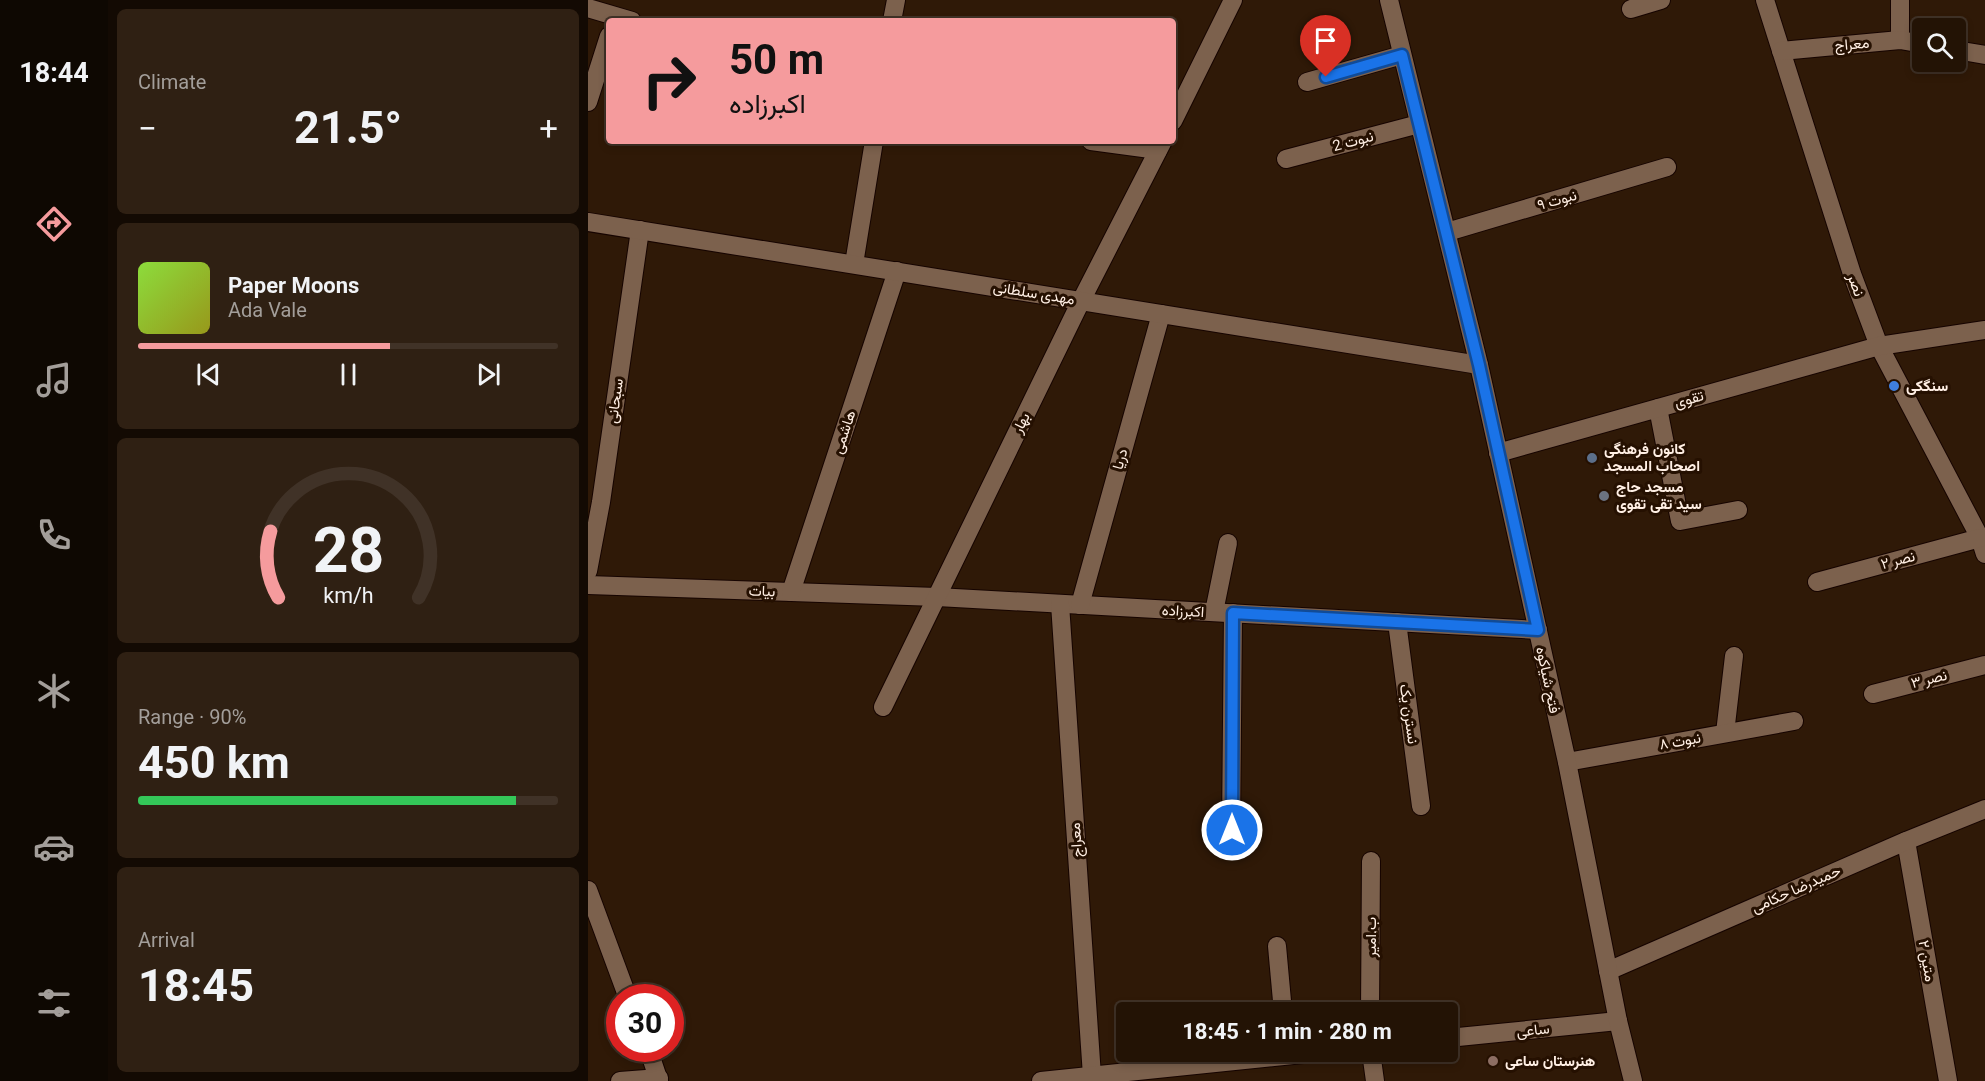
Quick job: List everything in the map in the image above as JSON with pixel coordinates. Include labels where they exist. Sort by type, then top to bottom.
[{"type":"street","points":[[893,18],[896,0]]},
{"type":"street","points":[[1176,115],[1233,0]]},
{"type":"street","name":"فتح شیاکوه","points":[[1389,0],[1479,365],[1566,762],[1618,1021],[1633,1081]]},
{"type":"street","points":[[1631,9],[1661,0]]},
{"type":"street","name":"نصر","points":[[1765,0],[1852,274],[1879,346],[1983,547]]},
{"type":"street","points":[[1900,0],[1900,40]]},
{"type":"street","points":[[588,8],[621,14]]},
{"type":"street","name":"معراج","points":[[1780,51],[1900,40],[1912,42]]},
{"type":"street","points":[[588,102],[606,45]]},
{"type":"street","points":[[1966,52],[1985,55]]},
{"type":"street","points":[[1307,82],[1402,55]]},
{"type":"street","name":"نبوت 2","points":[[1286,159],[1419,124]]},
{"type":"street","points":[[854,264],[873,144]]},
{"type":"street","points":[[1133,144],[1161,146]]},
{"type":"street","name":"بهار","points":[[883,707],[1081,301],[1161,146]]},
{"type":"street","name":"نبوت ۹","points":[[1447,232],[1667,167]]},
{"type":"street","name":"مهدی سلطانی","points":[[588,222],[1479,365]]},
{"type":"street","name":"سبحانی","points":[[588,571],[594,500],[640,230]]},
{"type":"street","name":"هاشمی","points":[[791,592],[897,271]]},
{"type":"street","name":"دریا","points":[[1080,605],[1161,314]]},
{"type":"street","name":"تقوی","points":[[1498,453],[1879,346],[1985,330]]},
{"type":"street","points":[[1658,408],[1680,521],[1738,510]]},
{"type":"street","points":[[1228,543],[1224,613],[1232,830]]},
{"type":"street","name":"نصر ۲","points":[[1817,582],[1983,547]]},
{"type":"street","name":"بیات","points":[[588,585],[937,597]]},
{"type":"street","name":"اکبرزاده","points":[[937,597],[1538,630]]},
{"type":"street","name":"معراج","points":[[1060,604],[1092,1076]]},
{"type":"street","name":"نسترن یک","points":[[1397,622],[1422,806]]},
{"type":"street","points":[[1725,733],[1734,656]]},
{"type":"street","name":"نصر ۳","points":[[1873,694],[1985,665]]},
{"type":"street","name":"نبوت ۸","points":[[1566,762],[1794,721]]},
{"type":"street","name":"حمیدرضا حکامی","points":[[1608,971],[1985,809]]},
{"type":"street","name":"متین ۲","points":[[1906,841],[1948,1081]]},
{"type":"street","name":"ب.امیر","points":[[1370,1002],[1371,861]]},
{"type":"street","points":[[588,890],[623,984]]},
{"type":"street","points":[[1277,946],[1282,1002]]},
{"type":"street","name":"ساعی","points":[[1458,1037],[1618,1021]]},
{"type":"street","points":[[620,1081],[659,1079],[653,1062]]},
{"type":"street","points":[[1041,1081],[1092,1076],[1210,1072],[1251,1062]]},
{"type":"street","points":[[1372,1062],[1375,1081]]},
{"type":"place","name":"سنگکی","points":[[1894,386]]},
{"type":"place","name":"کانون فرهنگی اصحاب المسجد","points":[[1592,458]]},
{"type":"place","name":"مسجد حاج سید تقی تقوی","points":[[1604,496]]},
{"type":"place","name":"هنرستان ساعی","points":[[1493,1061]]},
{"type":"route","points":[[1232,830],[1233,613],[1538,630],[1479,365],[1402,55],[1326,77]]}]
